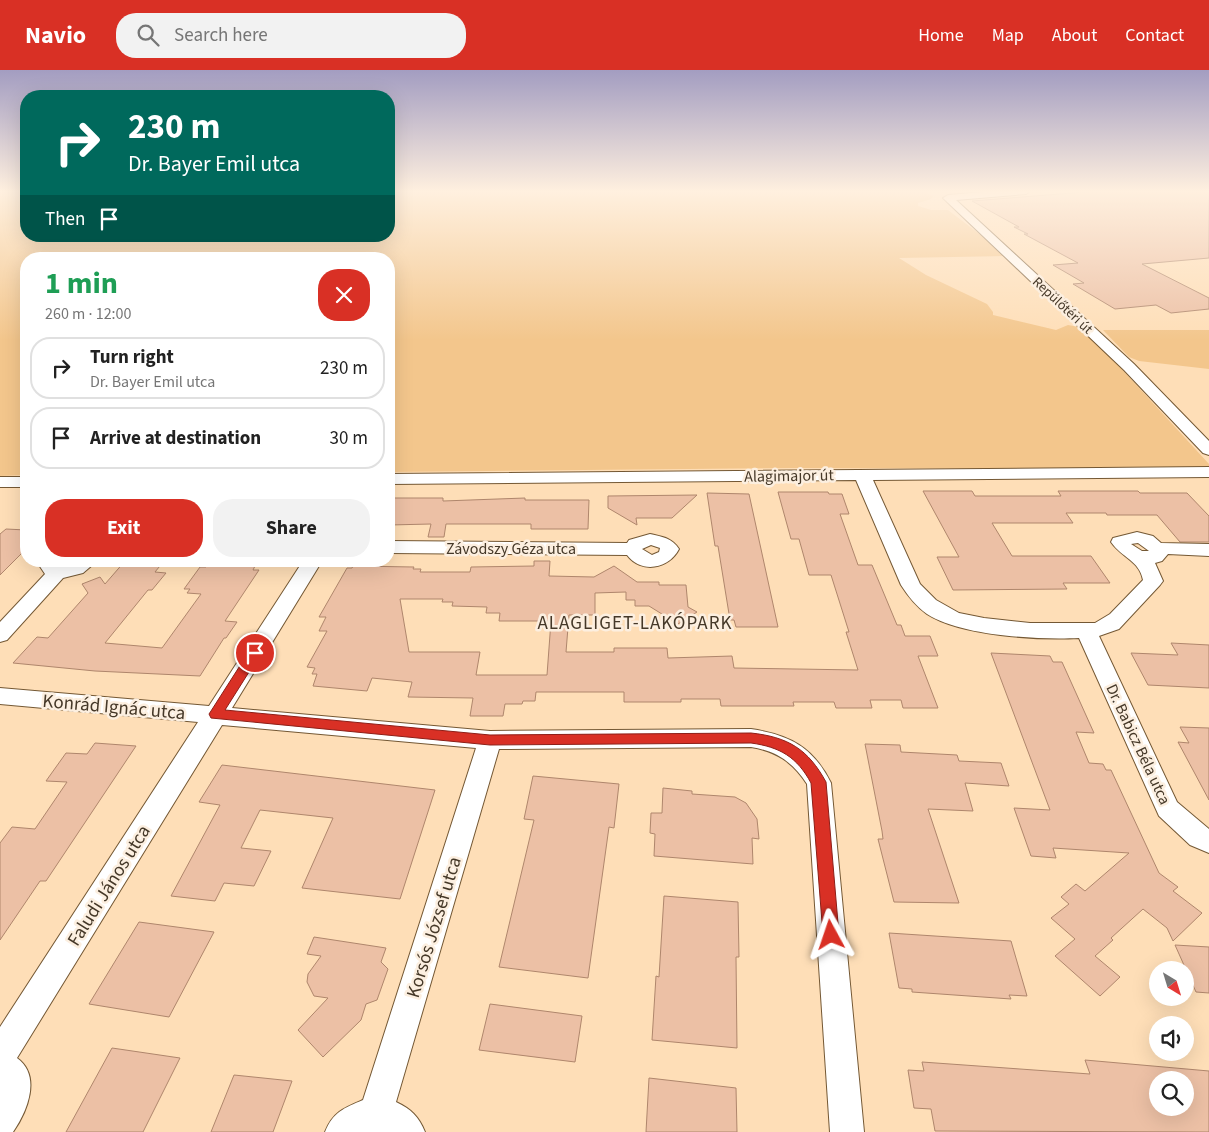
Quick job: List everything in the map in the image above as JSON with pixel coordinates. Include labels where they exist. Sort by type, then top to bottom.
[{"type":"street","name":"Repülőtéri út","points":[[994,241],[1129,367],[1209,450]]},
{"type":"street","points":[[1190,471],[1209,472]]},
{"type":"street","points":[[1190,471],[1209,477]]},
{"type":"street","name":"Alagimajor út","points":[[395,479],[1190,471]]},
{"type":"street","points":[[862,474],[911,585],[920,598],[933,609],[951,618],[970,624],[1086,633],[1109,627],[1153,581],[1149,553],[1209,550]]},
{"type":"street","points":[[2,484],[20,482]]},
{"type":"street","name":"Závodszy Géza utca","points":[[395,547],[633,549]]},
{"type":"street","points":[[0,635],[54,567],[79,567]]},
{"type":"street","name":"Faludi János utca","points":[[0,1056],[309,567]]},
{"type":"street","name":"Dr. Babicz Béla utca","points":[[1086,633],[1168,809],[1199,838],[1209,842]]},
{"type":"street","name":"Konrád Ignác utca","points":[[0,696],[490,740],[751,738],[772,741],[790,749],[809,765],[818,782],[847,1132]]},
{"type":"street","name":"Korsós József utca","points":[[376,1113],[490,740]]},
{"type":"street","points":[[0,1067],[5,1068],[12,1076],[15,1088],[12,1102],[0,1121]]},
{"type":"street","points":[[342,1132],[349,1124],[362,1117],[376,1113],[389,1115],[400,1121],[408,1132]]},
{"type":"shaded area","points":[[0,241],[988,241],[1008,256],[899,258],[926,275],[987,304],[993,315],[1056,330],[1068,325],[1084,328],[1209,464],[1209,469],[791,468],[395,472],[395,252],[20,252],[20,475],[0,476]]},
{"type":"shaded area","points":[[1103,330],[1209,330],[1209,369],[1139,361],[1129,357]]},
{"type":"building","points":[[1036,241],[1209,241],[1209,258],[1142,264],[1209,298],[1209,309],[1171,313],[1156,305],[1115,309],[1073,284],[1084,283],[1053,265],[1078,263]]},
{"type":"building","points":[[923,491],[972,491],[975,496],[1061,496],[1058,491],[1187,493],[1209,516],[1209,542],[1180,542],[1157,515],[1066,513],[1073,523],[992,523],[1012,556],[1091,556],[1110,583],[1063,583],[1067,589],[953,590],[937,557],[959,557]]},
{"type":"building","points":[[778,492],[828,492],[829,494],[842,494],[849,514],[840,514],[858,565],[872,565],[897,625],[901,625],[905,636],[930,636],[938,656],[918,656],[938,708],[903,708],[901,700],[870,700],[872,708],[836,708],[834,702],[793,702],[794,706],[721,706],[720,699],[681,699],[681,702],[624,702],[624,692],[536,692],[535,701],[523,701],[522,704],[505,704],[503,716],[470,716],[473,698],[408,697],[412,682],[372,678],[367,691],[313,686],[317,674],[312,674],[315,668],[307,667],[327,631],[319,631],[326,617],[319,617],[347,568],[414,567],[413,569],[421,569],[420,572],[470,572],[471,567],[534,566],[534,561],[550,561],[549,576],[594,577],[614,566],[637,582],[659,582],[659,585],[686,585],[688,607],[697,612],[678,624],[649,606],[635,606],[635,600],[626,600],[626,592],[595,593],[595,615],[569,615],[566,652],[614,652],[614,648],[667,648],[668,658],[732,656],[734,668],[858,670],[846,632],[849,632],[831,575],[809,575],[799,539],[791,539]],"holes":[[[400,599],[443,599],[442,602],[453,602],[452,606],[487,607],[486,613],[500,613],[499,621],[551,621],[547,675],[476,675],[480,652],[409,652]]]},
{"type":"building","points":[[707,493],[749,494],[778,627],[736,627],[734,620],[730,620],[718,546],[715,546]]},
{"type":"building","points":[[697,495],[672,518],[636,518],[637,525],[608,508],[608,496]]},
{"type":"building","points":[[395,498],[443,498],[443,501],[525,498],[525,500],[589,500],[588,529],[531,529],[531,524],[446,524],[444,537],[428,537],[431,524],[395,525]]},
{"type":"building","points":[[6,529],[20,530],[20,555],[0,575],[0,534]]},
{"type":"building","points":[[120,567],[159,567],[155,572],[166,573],[152,590],[148,590],[105,643],[162,648],[201,594],[187,593],[190,589],[184,589],[200,567],[254,567],[253,570],[259,570],[225,621],[237,622],[226,638],[224,638],[200,676],[95,671],[13,663],[37,637],[48,638],[88,593],[82,584],[100,577],[105,584]]},
{"type":"building","points":[[1171,643],[1209,645],[1209,688],[1148,685],[1131,653],[1178,655]]},
{"type":"building","points":[[991,653],[1050,656],[1053,662],[1062,662],[1094,733],[1076,732],[1089,763],[1103,764],[1106,770],[1111,770],[1159,873],[1178,887],[1173,891],[1202,913],[1173,941],[1167,928],[1143,909],[1111,938],[1113,940],[1095,956],[1120,977],[1100,996],[1055,956],[1075,939],[1051,918],[1069,904],[1061,897],[1076,884],[1085,891],[1129,853],[1053,848],[1056,858],[1031,856],[1014,808],[1050,810]]},
{"type":"building","points":[[1180,727],[1209,728],[1209,800],[1178,742],[1189,743]]},
{"type":"building","points":[[95,743],[136,746],[46,881],[40,881],[0,940],[0,843],[12,827],[35,829],[67,782],[46,781],[66,753],[87,754]]},
{"type":"building","points":[[865,744],[900,745],[901,752],[957,755],[959,761],[1001,763],[1009,786],[965,783],[973,811],[928,809],[959,903],[894,902],[878,839],[883,839],[882,831]]},
{"type":"building","points":[[222,765],[435,790],[400,899],[302,888],[333,818],[260,810],[241,848],[271,851],[254,886],[224,883],[215,901],[171,896],[220,805],[199,802]]},
{"type":"building","points":[[533,776],[619,784],[614,828],[609,827],[588,978],[499,967],[534,820],[524,819]]},
{"type":"building","points":[[663,788],[692,791],[692,794],[735,797],[746,803],[757,819],[759,839],[752,838],[753,864],[654,856],[655,834],[650,833],[651,813],[662,813]]},
{"type":"building","points":[[664,896],[738,902],[739,957],[736,957],[737,1048],[652,1040],[656,976],[659,977]]},
{"type":"building","points":[[139,922],[214,932],[169,1017],[89,1004]]},
{"type":"building","points":[[889,933],[1011,941],[1027,996],[1009,995],[1011,999],[912,992],[912,989],[899,988]]},
{"type":"building","points":[[314,937],[386,948],[381,962],[388,969],[377,1000],[366,1004],[361,1020],[323,1057],[298,1030],[328,998],[314,996],[307,982],[308,974],[321,956],[307,954]]},
{"type":"building","points":[[1175,945],[1209,947],[1209,993],[1196,992],[1194,988],[1194,961],[1182,961]]},
{"type":"building","points":[[490,1004],[582,1016],[575,1062],[479,1050]]},
{"type":"building","points":[[112,1048],[180,1058],[143,1132],[66,1132]]},
{"type":"building","points":[[1085,1060],[1209,1071],[1209,1132],[935,1131],[931,1109],[914,1108],[908,1070],[924,1071],[922,1062],[1090,1074]]},
{"type":"building","points":[[234,1075],[292,1081],[273,1132],[211,1132]]},
{"type":"building","points":[[649,1078],[736,1088],[737,1132],[646,1132]]},
{"type":"district","name":"ALAGLIGET-LAKÓPARK","points":[[635,622]]},
{"type":"route","points":[[255,653],[216,714],[490,740],[751,738],[772,741],[790,749],[809,765],[818,782],[831,935]]}]
